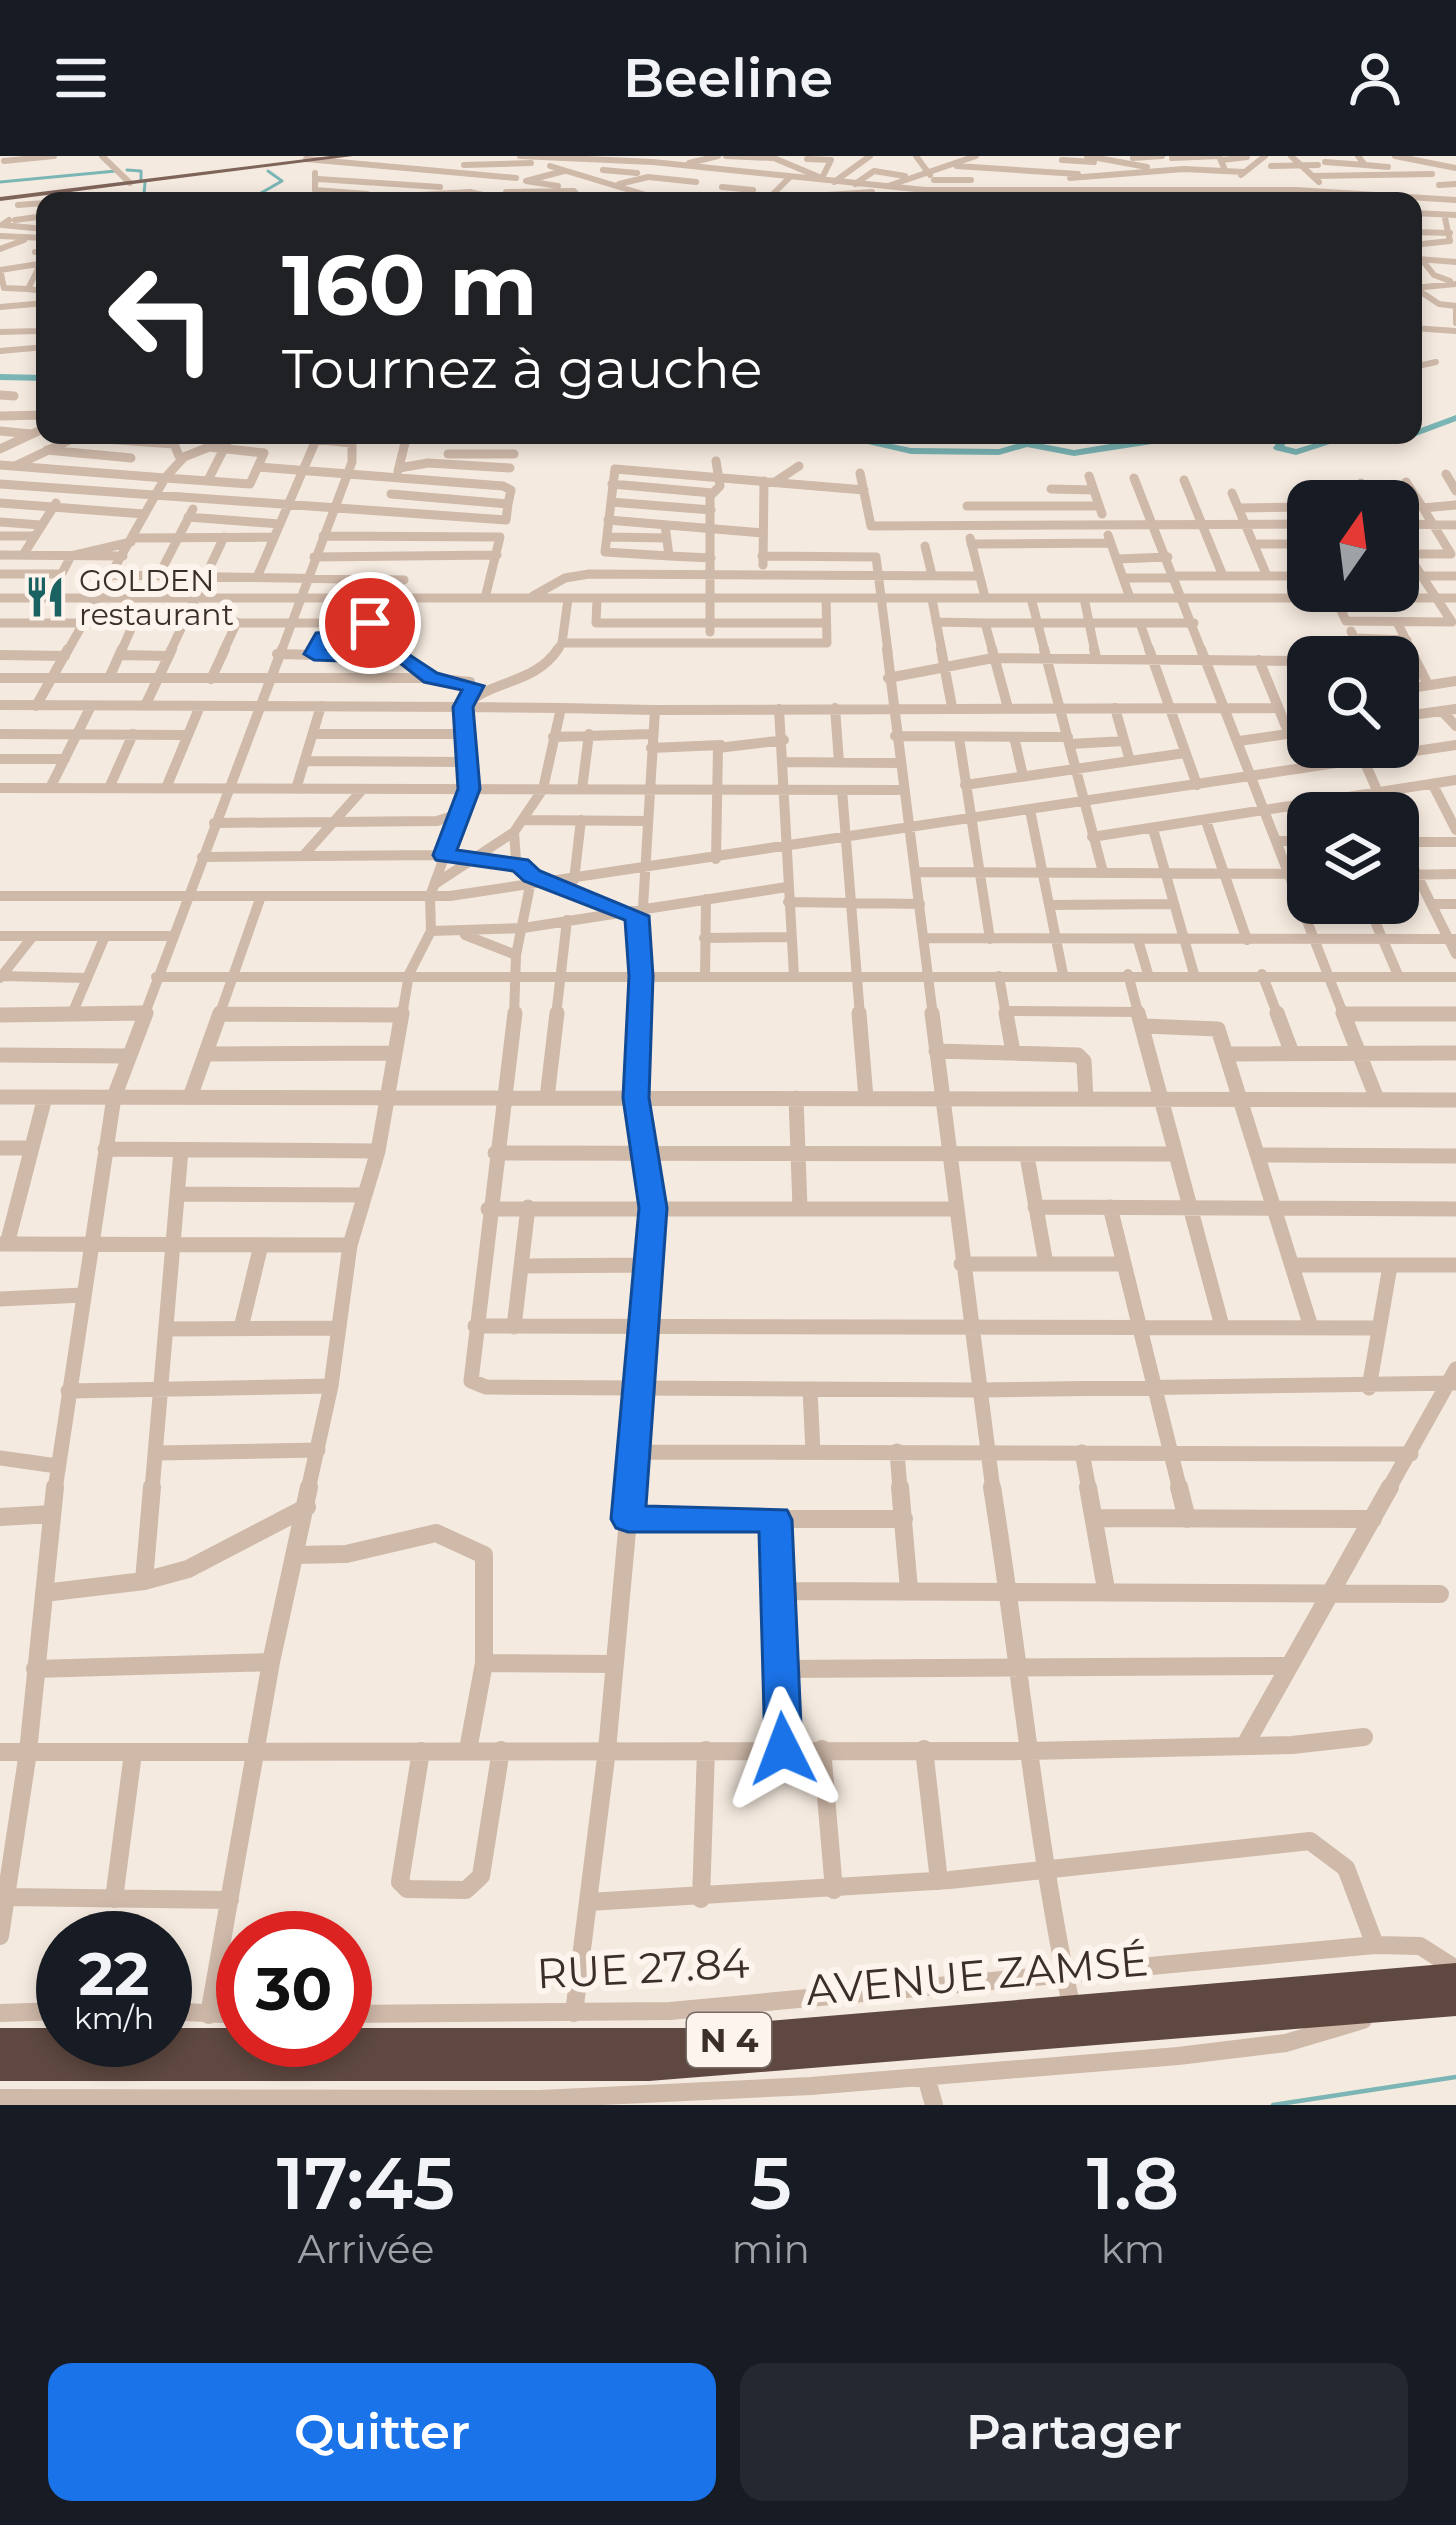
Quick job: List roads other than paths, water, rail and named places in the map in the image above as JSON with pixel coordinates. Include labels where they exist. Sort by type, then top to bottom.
[{"type":"highway","name":"AVENUE ZAMSÉ","points":[[0,2043],[686,2043],[1073,2014],[1456,1973]]},
{"type":"highway","name":"AVENUE ZAMSÉ","points":[[0,2066],[649,2066],[1456,2001]]},
{"type":"main road","points":[[308,161],[334,156]]},
{"type":"main road","points":[[49,192],[347,159]]},
{"type":"main road","points":[[92,192],[131,182]]},
{"type":"main road","points":[[11,213],[0,198],[36,194]]},
{"type":"street","points":[[4,161],[53,156]]},
{"type":"street","points":[[105,156],[131,182]]},
{"type":"street","points":[[347,159],[369,156]]},
{"type":"street","points":[[450,156],[466,166],[486,192]]},
{"type":"street","points":[[483,164],[497,156]]},
{"type":"street","points":[[581,174],[722,156],[770,157],[827,186]]},
{"type":"street","points":[[827,186],[849,166],[870,156]]},
{"type":"street","points":[[904,156],[960,164],[1010,179],[1065,174]]},
{"type":"street","points":[[892,184],[976,156]]},
{"type":"street","points":[[1010,179],[1018,156]]},
{"type":"street","points":[[1106,158],[1135,164],[1204,156],[1281,182],[1297,192]]},
{"type":"street","points":[[1379,166],[1381,156]]},
{"type":"street","points":[[1398,156],[1429,167],[1452,187]]},
{"type":"street","points":[[1200,171],[1245,157],[1260,175]]},
{"type":"street","points":[[516,178],[518,158]]},
{"type":"street","points":[[518,158],[613,183],[667,177],[698,180],[711,169]]},
{"type":"street","points":[[395,164],[435,172],[518,158],[655,159],[778,187]]},
{"type":"street","points":[[799,168],[811,158],[831,160],[827,186]]},
{"type":"street","points":[[917,158],[934,180],[951,191],[1065,174],[1212,192]]},
{"type":"street","points":[[1106,158],[1120,181]]},
{"type":"street","points":[[347,159],[366,168],[376,184]]},
{"type":"street","points":[[1039,175],[1061,159],[1224,164]]},
{"type":"street","points":[[1232,192],[1260,175],[1360,159],[1379,166],[1429,167],[1452,187]]},
{"type":"street","points":[[517,192],[591,160]]},
{"type":"street","points":[[1033,160],[1027,166],[1039,175]]},
{"type":"street","points":[[308,161],[316,190],[418,180],[441,190]]},
{"type":"street","points":[[1157,182],[1180,174],[1171,162]]},
{"type":"street","points":[[1106,192],[1120,181],[1171,162],[1200,171],[1224,192]]},
{"type":"street","points":[[658,192],[679,163]]},
{"type":"street","points":[[679,163],[724,165],[761,192]]},
{"type":"street","points":[[376,184],[395,164]]},
{"type":"street","points":[[395,164],[466,166],[572,192]]},
{"type":"street","points":[[1135,164],[1143,173]]},
{"type":"street","points":[[1236,164],[1295,192]]},
{"type":"street","points":[[1311,165],[1359,176],[1429,167]]},
{"type":"street","points":[[1300,192],[1286,170],[1311,165],[1400,174]]},
{"type":"street","points":[[1311,165],[1324,192]]},
{"type":"street","points":[[316,177],[441,190],[458,187],[466,166]]},
{"type":"street","points":[[441,190],[466,166]]},
{"type":"street","points":[[421,167],[435,172]]},
{"type":"street","points":[[316,177],[366,168]]},
{"type":"street","points":[[1095,177],[1110,168]]},
{"type":"street","points":[[945,169],[1071,187],[1081,184],[1099,192]]},
{"type":"street","points":[[564,170],[572,179],[567,192]]},
{"type":"street","points":[[613,183],[634,170]]},
{"type":"street","points":[[600,171],[613,183],[637,192]]},
{"type":"street","points":[[858,181],[874,171],[907,176]]},
{"type":"street","points":[[1176,192],[1197,180],[1200,171]]},
{"type":"street","points":[[1065,174],[1071,187]]},
{"type":"street","points":[[844,175],[858,181]]},
{"type":"street","points":[[934,180],[991,175]]},
{"type":"street","points":[[1232,192],[1260,175]]},
{"type":"street","points":[[773,192],[790,177]]},
{"type":"street","points":[[749,181],[724,184],[790,177],[827,186],[858,181],[908,189]]},
{"type":"street","points":[[1095,177],[1103,192]]},
{"type":"street","points":[[1010,179],[1020,192]]},
{"type":"street","points":[[967,180],[974,188]]},
{"type":"street","points":[[711,192],[749,181]]},
{"type":"street","points":[[489,192],[496,182]]},
{"type":"street","points":[[1157,182],[1169,192]]},
{"type":"street","points":[[1406,192],[1452,187]]},
{"type":"street","points":[[1422,221],[1452,187]]},
{"type":"street","points":[[546,192],[569,189]]},
{"type":"street","points":[[877,192],[958,192]]},
{"type":"street","points":[[1422,209],[1449,222],[1456,233]]},
{"type":"street","points":[[36,230],[11,213],[2,225],[36,231]]},
{"type":"street","points":[[1422,213],[1449,222]]},
{"type":"street","points":[[1429,213],[1423,239],[1454,247]]},
{"type":"street","points":[[1422,244],[1450,241],[1449,222]]},
{"type":"street","points":[[15,236],[27,227]]},
{"type":"street","points":[[0,236],[36,234]]},
{"type":"street","points":[[0,254],[36,237]]},
{"type":"street","points":[[1,274],[25,262],[36,244]]},
{"type":"street","points":[[0,254],[36,263]]},
{"type":"street","points":[[1422,259],[1455,263]]},
{"type":"street","points":[[1422,263],[1453,284]]},
{"type":"street","points":[[1,274],[7,290],[36,284]]},
{"type":"street","points":[[1,274],[36,282]]},
{"type":"street","points":[[1422,287],[1453,284]]},
{"type":"street","points":[[1430,297],[1455,294],[1453,284]]},
{"type":"street","points":[[1422,292],[1456,306],[1456,322],[1422,327]]},
{"type":"street","points":[[0,307],[36,304]]},
{"type":"street","points":[[0,332],[36,327]]},
{"type":"street","points":[[0,351],[36,348]]},
{"type":"street","points":[[1422,365],[1436,362]]},
{"type":"street","points":[[0,394],[14,396]]},
{"type":"street","points":[[1,415],[36,415]]},
{"type":"street","points":[[0,431],[31,434]]},
{"type":"street","points":[[0,448],[36,432]]},
{"type":"street","points":[[15,466],[59,444]]},
{"type":"street","points":[[107,492],[139,444]]},
{"type":"street","points":[[174,444],[179,456]]},
{"type":"street","points":[[208,480],[225,444]]},
{"type":"street","points":[[259,575],[314,444]]},
{"type":"street","points":[[0,1936],[28,1752],[56,1466],[114,1097],[297,598],[349,473],[355,444]]},
{"type":"street","points":[[376,536],[405,444]]},
{"type":"street","points":[[447,459],[451,444]]},
{"type":"street","points":[[0,469],[15,466],[165,476],[250,484],[263,452],[206,446],[179,456],[165,476],[36,706]]},
{"type":"street","points":[[46,450],[131,458]]},
{"type":"street","points":[[397,472],[447,459],[514,454]]},
{"type":"street","points":[[447,459],[510,468]]},
{"type":"street","points":[[710,643],[710,510],[712,493],[720,486],[716,461]]},
{"type":"street","points":[[770,481],[799,466]]},
{"type":"street","points":[[0,484],[498,520],[506,520],[512,490],[397,472],[258,467]]},
{"type":"street","points":[[711,558],[609,556],[612,472],[620,467],[864,490]]},
{"type":"street","points":[[860,473],[871,526],[1287,524]]},
{"type":"street","points":[[1446,474],[1456,490]]},
{"type":"street","points":[[1089,476],[1130,598]]},
{"type":"street","points":[[1134,478],[1195,623],[1204,658],[1268,811],[1287,870]]},
{"type":"street","points":[[1184,480],[1222,576]]},
{"type":"street","points":[[762,598],[770,481]]},
{"type":"street","points":[[612,484],[712,493]]},
{"type":"street","points":[[23,555],[66,489]]},
{"type":"street","points":[[1052,489],[1094,490]]},
{"type":"street","points":[[1232,493],[1267,576]]},
{"type":"street","points":[[1279,493],[1281,507]]},
{"type":"street","points":[[392,494],[508,504]]},
{"type":"street","points":[[159,574],[198,500]]},
{"type":"street","points":[[611,502],[710,510]]},
{"type":"street","points":[[1419,502],[1453,555]]},
{"type":"street","points":[[0,503],[144,514]]},
{"type":"street","points":[[1423,508],[1456,505]]},
{"type":"street","points":[[967,506],[1099,506]]},
{"type":"street","points":[[1239,508],[1287,507]]},
{"type":"street","points":[[188,518],[280,524]]},
{"type":"street","points":[[608,520],[763,533]]},
{"type":"street","points":[[0,522],[38,531]]},
{"type":"street","points":[[969,524],[985,597]]},
{"type":"street","points":[[1419,524],[1456,525]]},
{"type":"street","points":[[665,525],[669,556]]},
{"type":"street","points":[[0,536],[38,531]]},
{"type":"street","points":[[323,536],[500,537],[485,598]]},
{"type":"street","points":[[145,706],[224,537]]},
{"type":"street","points":[[49,598],[71,556],[132,540],[274,537]]},
{"type":"street","points":[[112,575],[308,574],[404,580],[418,567],[424,537]]},
{"type":"street","points":[[608,537],[667,538]]},
{"type":"street","points":[[971,544],[1111,543]]},
{"type":"street","points":[[1255,544],[1287,545]]},
{"type":"street","points":[[925,545],[932,575]]},
{"type":"street","points":[[1419,550],[1453,555]]},
{"type":"street","points":[[0,555],[123,556]]},
{"type":"street","points":[[762,556],[873,555],[917,872],[987,1453],[1022,1668],[1043,1873],[1073,2014]]},
{"type":"street","points":[[314,557],[497,556]]},
{"type":"street","points":[[816,556],[819,574]]},
{"type":"street","points":[[1118,559],[1168,557]]},
{"type":"street","points":[[1419,573],[1454,622],[1456,636]]},
{"type":"street","points":[[0,574],[59,574]]},
{"type":"street","points":[[529,598],[566,578],[589,574],[979,576]]},
{"type":"street","points":[[1125,578],[1287,576]]},
{"type":"street","points":[[1421,576],[1456,576]]},
{"type":"street","points":[[0,623],[370,623],[396,615],[407,598],[404,580]]},
{"type":"street","points":[[0,598],[1287,596]]},
{"type":"street","points":[[1419,597],[1456,598]]},
{"type":"street","points":[[467,701],[524,682],[554,658],[562,644],[568,598]]},
{"type":"street","points":[[595,644],[597,598]]},
{"type":"street","points":[[562,644],[827,643],[826,598]]},
{"type":"street","points":[[932,598],[952,707]]},
{"type":"street","points":[[1031,598],[1052,660],[1103,872]]},
{"type":"street","points":[[1084,598],[1096,658]]},
{"type":"street","points":[[1342,612],[1354,636]]},
{"type":"street","points":[[1346,621],[1454,622]]},
{"type":"street","points":[[109,678],[134,622]]},
{"type":"street","points":[[211,679],[237,622]]},
{"type":"street","points":[[314,654],[328,622]]},
{"type":"street","points":[[596,623],[826,622]]},
{"type":"street","points":[[936,622],[1195,623]]},
{"type":"street","points":[[1397,622],[1405,636]]},
{"type":"street","points":[[323,637],[352,637],[370,623]]},
{"type":"street","points":[[985,623],[1007,708]]},
{"type":"street","points":[[1141,623],[1197,785]]},
{"type":"street","points":[[277,654],[405,658],[431,678]]},
{"type":"street","points":[[120,655],[169,656]]},
{"type":"street","points":[[0,656],[64,656]]},
{"type":"street","points":[[888,678],[993,658],[1287,661]]},
{"type":"street","points":[[1259,660],[1287,731]]},
{"type":"street","points":[[1419,666],[1428,686]]},
{"type":"street","points":[[0,679],[431,678],[470,682],[463,734],[470,761],[469,789],[432,890],[431,931],[409,974],[378,1151],[350,1245],[331,1386],[271,1662],[209,2015]]},
{"type":"street","points":[[1419,687],[1456,681]]},
{"type":"street","points":[[0,705],[321,706],[467,701],[654,710],[1278,708]]},
{"type":"street","points":[[50,788],[92,706]]},
{"type":"street","points":[[166,788],[200,706]]},
{"type":"street","points":[[296,789],[321,706]]},
{"type":"street","points":[[561,708],[543,789],[519,826],[513,851],[531,881],[516,955],[519,974],[469,1378],[480,1386],[980,1390],[1369,1388],[1454,1378]]},
{"type":"street","points":[[836,708],[839,763]]},
{"type":"street","points":[[1115,708],[1130,760]]},
{"type":"street","points":[[778,709],[784,740],[794,976]]},
{"type":"street","points":[[1419,715],[1456,709]]},
{"type":"street","points":[[574,2013],[607,1750],[651,1264],[653,1208],[636,1098],[641,976],[635,908],[648,821],[654,710]]},
{"type":"street","points":[[1442,711],[1456,726]]},
{"type":"street","points":[[0,734],[187,735]]},
{"type":"street","points":[[109,788],[134,734]]},
{"type":"street","points":[[315,734],[463,734]]},
{"type":"street","points":[[553,737],[589,734],[721,745],[784,740]]},
{"type":"street","points":[[582,789],[589,734]]},
{"type":"street","points":[[1239,741],[1287,734]]},
{"type":"street","points":[[895,736],[1124,741]]},
{"type":"street","points":[[1014,737],[1023,776]]},
{"type":"street","points":[[958,738],[991,939]]},
{"type":"street","points":[[716,859],[715,790],[721,745]]},
{"type":"street","points":[[1419,748],[1456,745]]},
{"type":"street","points":[[965,785],[1185,753]]},
{"type":"street","points":[[0,759],[65,759]]},
{"type":"street","points":[[305,761],[470,761]]},
{"type":"street","points":[[785,762],[900,763]]},
{"type":"street","points":[[553,884],[1294,768]]},
{"type":"street","points":[[1385,792],[1456,780]]},
{"type":"street","points":[[1433,785],[1456,830]]},
{"type":"street","points":[[0,788],[903,790]]},
{"type":"street","points":[[303,856],[363,789]]},
{"type":"street","points":[[842,790],[866,1098]]},
{"type":"street","points":[[1030,810],[1063,974]]},
{"type":"street","points":[[1092,837],[1287,810]]},
{"type":"street","points":[[214,824],[437,821],[462,813]]},
{"type":"street","points":[[574,880],[581,820]]},
{"type":"street","points":[[432,890],[519,826],[648,821]]},
{"type":"street","points":[[1206,821],[1247,940]]},
{"type":"street","points":[[1153,829],[1194,974]]},
{"type":"street","points":[[1278,841],[1287,841]]},
{"type":"street","points":[[1419,841],[1456,842]]},
{"type":"street","points":[[202,856],[444,855],[520,865]]},
{"type":"street","points":[[917,872],[1287,873]]},
{"type":"street","points":[[1419,875],[1456,874]]},
{"type":"street","points":[[1419,879],[1456,954]]},
{"type":"street","points":[[0,896],[261,896],[531,881],[635,908]]},
{"type":"street","points":[[431,931],[523,928],[706,899],[787,895],[851,904],[920,904]]},
{"type":"street","points":[[190,1097],[261,896]]},
{"type":"street","points":[[704,977],[706,899]]},
{"type":"street","points":[[1051,904],[1173,904]]},
{"type":"street","points":[[1430,904],[1456,904]]},
{"type":"street","points":[[547,1098],[567,920]]},
{"type":"street","points":[[1311,924],[1377,1099]]},
{"type":"street","points":[[1376,924],[1398,975]]},
{"type":"street","points":[[454,931],[516,955]]},
{"type":"street","points":[[0,936],[171,936]]},
{"type":"street","points":[[1,977],[33,936]]},
{"type":"street","points":[[72,1014],[105,937]]},
{"type":"street","points":[[704,938],[790,937]]},
{"type":"street","points":[[925,938],[1452,939]]},
{"type":"street","points":[[1138,940],[1148,974]]},
{"type":"street","points":[[156,977],[562,973],[1456,977]]},
{"type":"street","points":[[1128,974],[1166,1099],[1222,1326]]},
{"type":"street","points":[[1262,974],[1292,1053]]},
{"type":"street","points":[[999,976],[1013,1052]]},
{"type":"street","points":[[1,977],[86,978]]},
{"type":"street","points":[[1005,1011],[1214,1027],[1260,1156],[1311,1327]]},
{"type":"street","points":[[0,1015],[144,1013]]},
{"type":"street","points":[[220,1014],[400,1015]]},
{"type":"street","points":[[1345,1014],[1456,1014]]},
{"type":"street","points":[[936,1051],[1082,1057],[1085,1099]]},
{"type":"street","points":[[1227,1054],[1456,1053]]},
{"type":"street","points":[[0,1054],[128,1056]]},
{"type":"street","points":[[206,1054],[393,1054]]},
{"type":"street","points":[[0,1097],[1456,1100]]},
{"type":"street","points":[[45,1097],[4,1244],[350,1245]]},
{"type":"street","points":[[796,1098],[800,1208]]},
{"type":"street","points":[[0,1148],[32,1148]]},
{"type":"street","points":[[105,1149],[378,1151]]},
{"type":"street","points":[[144,1581],[181,1150]]},
{"type":"street","points":[[495,1154],[1176,1154]]},
{"type":"street","points":[[1027,1156],[1046,1264]]},
{"type":"street","points":[[1260,1156],[1456,1156]]},
{"type":"street","points":[[0,1194],[20,1193]]},
{"type":"street","points":[[178,1194],[365,1195]]},
{"type":"street","points":[[514,1327],[528,1207]]},
{"type":"street","points":[[1035,1207],[1456,1209]]},
{"type":"street","points":[[1110,1208],[1187,1519]]},
{"type":"street","points":[[488,1209],[955,1209]]},
{"type":"street","points":[[241,1328],[261,1245]]},
{"type":"street","points":[[522,1266],[651,1264]]},
{"type":"street","points":[[962,1264],[1124,1264]]},
{"type":"street","points":[[1292,1265],[1456,1265]]},
{"type":"street","points":[[1369,1388],[1390,1266]]},
{"type":"street","points":[[1,1304],[83,1295]]},
{"type":"street","points":[[475,1326],[1376,1328]]},
{"type":"street","points":[[167,1329],[338,1328]]},
{"type":"street","points":[[1245,1745],[1328,1591],[1454,1378]]},
{"type":"street","points":[[68,1391],[331,1386]]},
{"type":"street","points":[[810,1389],[813,1452]]},
{"type":"street","points":[[157,1453],[318,1450]]},
{"type":"street","points":[[897,1451],[909,1588]]},
{"type":"street","points":[[634,1452],[1411,1454]]},
{"type":"street","points":[[1082,1452],[1106,1589]]},
{"type":"street","points":[[0,1458],[56,1466]]},
{"type":"street","points":[[44,1593],[144,1581],[188,1569],[307,1507]]},
{"type":"street","points":[[0,1516],[52,1514]]},
{"type":"street","points":[[1095,1518],[1373,1520]]},
{"type":"street","points":[[628,1519],[904,1519]]},
{"type":"street","points":[[775,1520],[783,1749]]},
{"type":"street","points":[[297,1555],[346,1554],[436,1533],[481,1552],[486,1566],[484,1663],[468,1750]]},
{"type":"street","points":[[779,1591],[1440,1594]]},
{"type":"street","points":[[35,1669],[271,1662]]},
{"type":"street","points":[[484,1663],[615,1664]]},
{"type":"street","points":[[780,1669],[1286,1666]]},
{"type":"street","points":[[0,1751],[1029,1751],[1364,1737]]},
{"type":"street","points":[[822,1749],[834,1889]]},
{"type":"street","points":[[924,1749],[938,1881]]},
{"type":"street","points":[[421,1751],[400,1882],[407,1889],[466,1891],[481,1876],[501,1750]]},
{"type":"street","points":[[701,1899],[706,1750]]},
{"type":"street","points":[[114,1899],[133,1753]]},
{"type":"street","points":[[589,1902],[701,1899],[1043,1873],[1323,1844],[1351,1871],[1375,1945]]},
{"type":"street","points":[[7,1897],[230,1900]]},
{"type":"street","name":"RUE 27.84","points":[[372,2014],[670,2011],[1375,1945],[1420,1946],[1456,1973]]},
{"type":"street","points":[[0,2098],[540,2099],[926,2077],[1286,2043],[1400,2006]]},
{"type":"street","points":[[0,2013],[36,2012]]},
{"type":"street","points":[[192,2013],[216,2015]]},
{"type":"street","points":[[926,2077],[934,2105]]},
{"type":"waterway","points":[[127,170],[141,171],[141,179]]},
{"type":"waterway","points":[[0,182],[116,171]]},
{"type":"waterway","points":[[263,192],[282,181],[268,171]]},
{"type":"waterway","points":[[144,192],[145,183]]},
{"type":"waterway","points":[[0,377],[36,378]]},
{"type":"waterway","points":[[1422,431],[1456,418]]},
{"type":"waterway","points":[[877,444],[911,451],[999,452],[1027,444]]},
{"type":"waterway","points":[[1027,444],[1074,453],[1132,444]]},
{"type":"waterway","points":[[1281,444],[1278,448],[1296,452],[1324,444]]},
{"type":"waterway","points":[[1273,2105],[1456,2077]]},
{"type":"place","name":"GOLDEN restaurant","points":[[45,597]]}]
